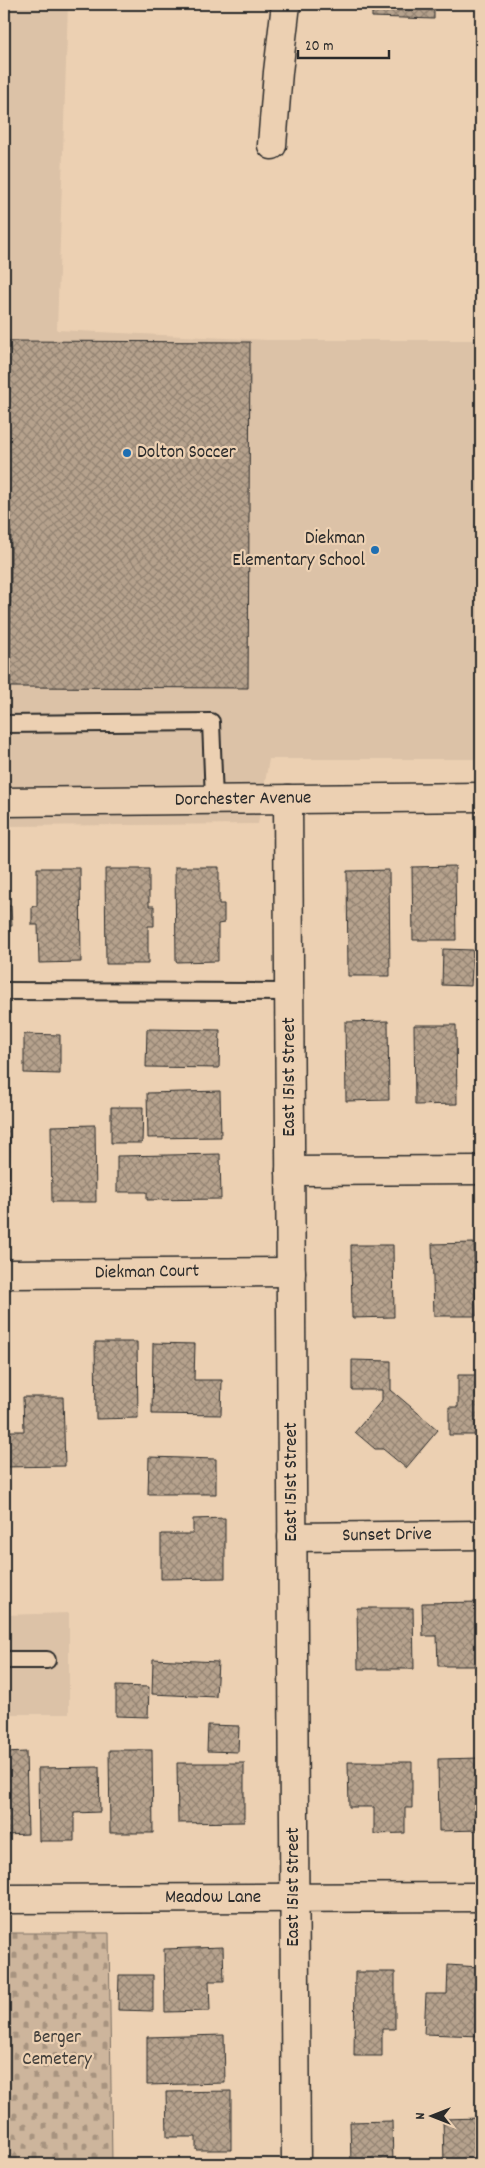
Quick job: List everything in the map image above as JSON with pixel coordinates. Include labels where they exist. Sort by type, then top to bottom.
[{"type":"street","points":[[272,145],[286,4]]},
{"type":"street","name":"Dorchester Avenue","points":[[4,802],[481,797]]},
{"type":"street","name":"East 151st Street","points":[[288,799],[296,2164]]},
{"type":"street","points":[[290,1171],[481,1170]]},
{"type":"street","name":"Diekman Court","points":[[4,1276],[9,1274],[291,1272]]},
{"type":"street","name":"Sunset Drive","points":[[292,1537],[481,1535]]},
{"type":"street","name":"Meadow Lane","points":[[4,1899],[481,1897]]},
{"type":"lane","points":[[4,724],[211,722],[214,800]]},
{"type":"lane","points":[[4,992],[289,992]]},
{"type":"lane","points":[[4,1660],[47,1660]]},
{"type":"shaded area","points":[[4,4],[68,4],[57,330],[267,340],[481,340],[481,759],[269,759],[258,824],[4,826]]},
{"type":"shaded area","points":[[69,1613],[69,1714],[4,1714],[4,1615]]},
{"type":"green space","name":"Berger Cemetery","points":[[4,1933],[109,1933],[112,2164],[4,2164]]},
{"type":"building","points":[[372,4],[434,4],[434,19],[372,17]]},
{"type":"building","points":[[479,4],[481,4],[481,31],[478,31]]},
{"type":"building","name":"Dolton Soccer","points":[[8,341],[250,342],[248,688],[10,687],[11,532],[4,532],[4,374],[8,374]]},
{"type":"building","points":[[455,866],[456,940],[413,940],[412,867]]},
{"type":"building","points":[[175,867],[219,867],[219,904],[224,904],[224,923],[218,924],[218,961],[176,962]]},
{"type":"building","points":[[37,868],[80,868],[81,962],[39,963],[38,925],[32,925],[32,906],[37,906]]},
{"type":"building","points":[[4,869],[6,869],[6,906],[11,906],[12,926],[5,926],[6,963],[4,963]]},
{"type":"building","points":[[105,869],[149,869],[149,906],[154,906],[154,926],[148,926],[148,964],[106,964]]},
{"type":"building","points":[[389,870],[390,976],[348,976],[347,871]]},
{"type":"building","points":[[443,949],[473,950],[471,986],[442,985]]},
{"type":"building","points":[[388,1021],[389,1100],[346,1101],[345,1022]]},
{"type":"building","points":[[414,1025],[456,1025],[457,1104],[415,1105]]},
{"type":"building","points":[[147,1029],[220,1030],[219,1068],[146,1067]]},
{"type":"building","points":[[24,1034],[60,1035],[60,1074],[24,1073]]},
{"type":"building","points":[[220,1091],[221,1137],[148,1138],[147,1093]]},
{"type":"building","points":[[111,1107],[143,1107],[142,1143],[111,1143]]},
{"type":"building","points":[[95,1125],[96,1202],[52,1202],[51,1126]]},
{"type":"building","points":[[4,1127],[10,1127],[9,1203],[4,1203]]},
{"type":"building","points":[[220,1154],[221,1199],[147,1200],[147,1192],[117,1192],[117,1156]]},
{"type":"building","points":[[474,1243],[476,1316],[434,1316],[432,1244]]},
{"type":"building","points":[[351,1245],[393,1245],[394,1317],[352,1318]]},
{"type":"building","points":[[95,1342],[137,1342],[138,1418],[96,1419]]},
{"type":"building","points":[[153,1343],[195,1344],[194,1380],[222,1380],[221,1415],[152,1414]]},
{"type":"building","points":[[352,1360],[391,1361],[391,1390],[438,1430],[406,1468],[383,1449],[375,1449],[355,1432],[382,1400],[382,1390],[352,1390]]},
{"type":"building","points":[[458,1375],[481,1375],[481,1435],[449,1435],[449,1407],[458,1407]]},
{"type":"building","points":[[23,1397],[63,1397],[65,1466],[4,1467],[4,1431],[24,1431]]},
{"type":"building","points":[[149,1457],[216,1459],[216,1494],[148,1494]]},
{"type":"building","points":[[225,1518],[225,1578],[161,1579],[161,1534],[193,1534],[193,1519]]},
{"type":"building","points":[[481,1602],[481,1666],[438,1666],[437,1636],[423,1636],[422,1603]]},
{"type":"building","points":[[357,1608],[413,1608],[414,1669],[358,1669]]},
{"type":"building","points":[[153,1659],[218,1662],[216,1697],[152,1694]]},
{"type":"building","points":[[116,1686],[149,1687],[148,1717],[116,1716]]},
{"type":"building","points":[[208,1725],[239,1726],[238,1752],[207,1751]]},
{"type":"building","points":[[109,1750],[152,1750],[153,1833],[110,1833]]},
{"type":"building","points":[[26,1752],[28,1834],[4,1835],[4,1753]]},
{"type":"building","points":[[480,1758],[481,1830],[439,1831],[438,1759]]},
{"type":"building","points":[[348,1762],[412,1762],[412,1808],[405,1808],[405,1833],[374,1834],[374,1807],[349,1807]]},
{"type":"building","points":[[177,1763],[244,1763],[244,1822],[178,1823]]},
{"type":"building","points":[[99,1767],[100,1812],[74,1813],[74,1841],[39,1841],[38,1768]]},
{"type":"building","points":[[223,1947],[224,1981],[209,1981],[210,2011],[165,2012],[164,1949]]},
{"type":"building","points":[[448,1965],[480,1967],[481,2036],[424,2034],[426,1994],[447,1994]]},
{"type":"building","points":[[355,1972],[395,1972],[395,2029],[382,2029],[382,2056],[354,2056]]},
{"type":"building","points":[[119,1975],[153,1975],[153,2011],[118,2010]]},
{"type":"building","points":[[224,2035],[225,2083],[147,2085],[147,2037]]},
{"type":"building","points":[[231,2091],[231,2150],[196,2150],[196,2137],[167,2137],[166,2092]]},
{"type":"building","points":[[481,2118],[481,2164],[444,2164],[443,2119]]},
{"type":"building","points":[[392,2121],[393,2164],[351,2164],[350,2122]]},
{"type":"building","points":[[165,2161],[227,2161],[227,2164],[165,2164]]},
{"type":"place","name":"Dolton Soccer","points":[[127,453]]},
{"type":"place","name":"Diekman Elementary School","points":[[375,550]]}]
